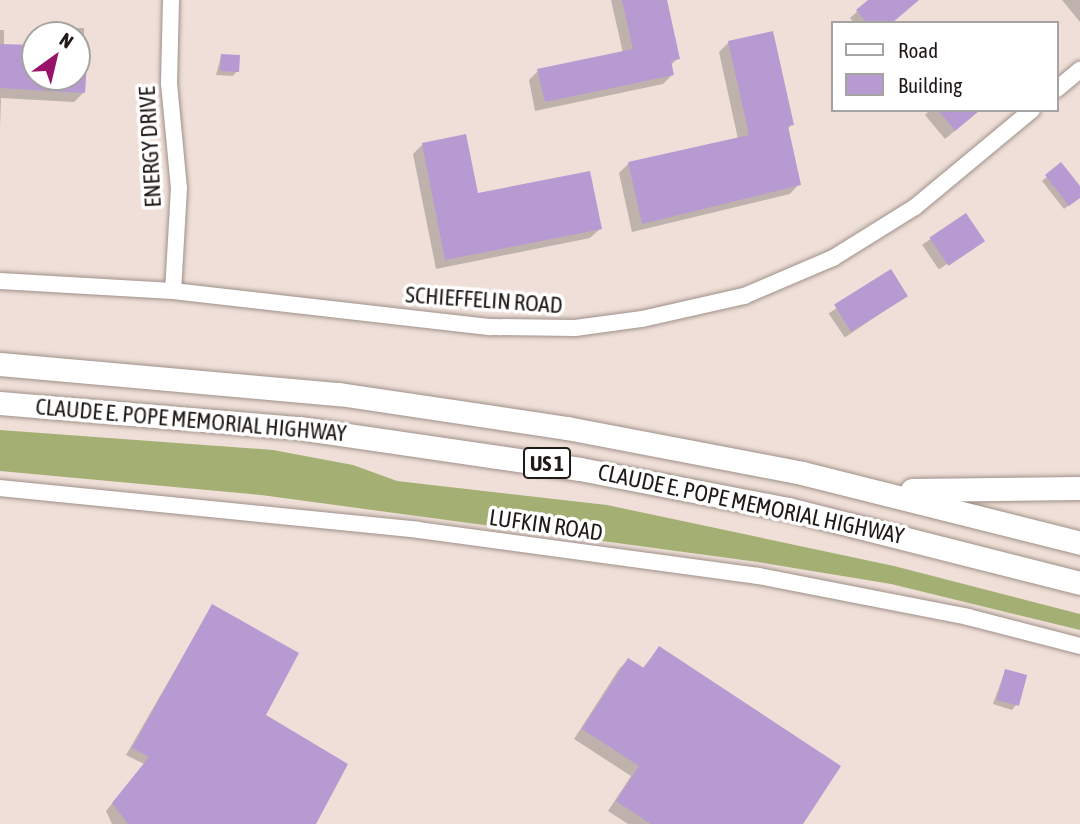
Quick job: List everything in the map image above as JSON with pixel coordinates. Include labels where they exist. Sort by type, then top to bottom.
[{"type":"highway","name":"CLAUDE E. POPE MEMORIAL HIGHWAY","points":[[0,364],[183,377],[466,411],[634,439],[877,490],[1080,543]]},
{"type":"highway","name":"CLAUDE E. POPE MEMORIAL HIGHWAY","points":[[0,403],[299,428],[580,469],[813,515],[1080,583]]},
{"type":"highway","points":[[877,490],[1080,488]]},
{"type":"street","name":"ENERGY DRIVE","points":[[171,0],[169,83],[178,188],[173,291]]},
{"type":"street","points":[[1059,87],[1080,70]]},
{"type":"street","name":"SCHIEFFELIN ROAD","points":[[0,281],[173,291],[491,327],[575,328],[642,319],[744,296],[833,258],[915,207],[1030,112]]},
{"type":"street","name":"LUFKIN ROAD","points":[[0,488],[418,530],[758,576],[968,617],[1080,646]]},
{"type":"green space","points":[[0,430],[273,450],[353,465],[397,481],[607,505],[894,566],[1080,614],[1080,630],[891,584],[758,562],[261,495],[0,471]]},
{"type":"building","points":[[622,0],[667,0],[680,59],[671,61],[674,75],[545,102],[537,69],[633,49]]},
{"type":"building","points":[[868,0],[919,0],[894,21],[865,21],[856,10]]},
{"type":"building","points":[[773,31],[794,125],[788,126],[801,185],[642,224],[628,162],[749,135],[728,41]]},
{"type":"building","points":[[0,44],[21,45],[21,89],[0,88]]},
{"type":"building","points":[[221,54],[240,55],[239,72],[220,71]]},
{"type":"building","points":[[51,91],[85,91],[85,93]]},
{"type":"building","points":[[940,112],[978,112],[955,131]]},
{"type":"building","points":[[466,134],[478,193],[590,171],[602,229],[445,260],[422,143]]},
{"type":"building","points":[[1061,162],[1080,186],[1080,198],[1069,206],[1045,175]]},
{"type":"building","points":[[966,213],[985,241],[949,266],[930,238]]},
{"type":"building","points":[[891,269],[908,296],[851,332],[834,305]]},
{"type":"building","points":[[212,604],[299,653],[266,715],[348,764],[316,824],[128,824],[112,803],[149,757],[132,748]]},
{"type":"building","points":[[659,646],[841,766],[803,824],[651,824],[616,801],[639,766],[582,729],[628,658],[644,668]]},
{"type":"building","points":[[1005,669],[1027,675],[1019,706],[997,700]]}]
